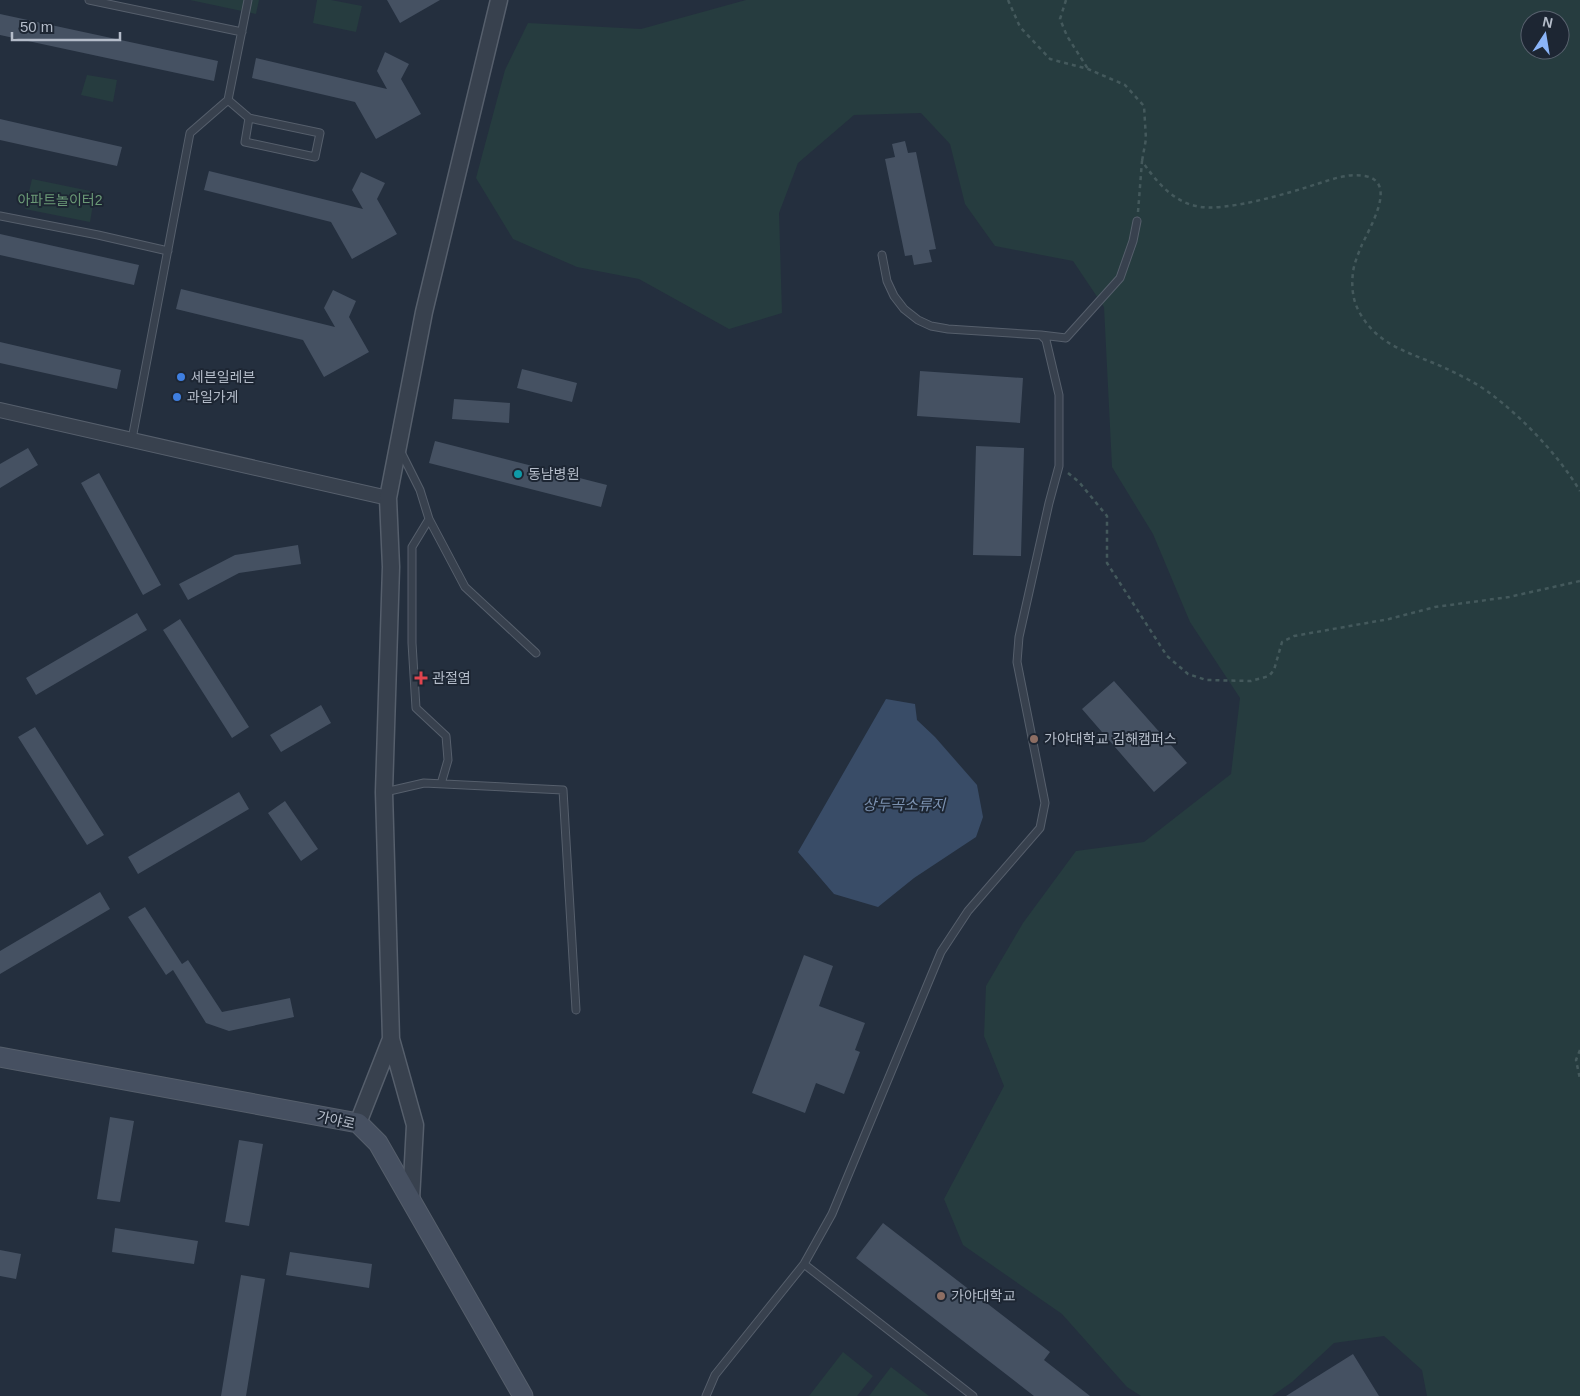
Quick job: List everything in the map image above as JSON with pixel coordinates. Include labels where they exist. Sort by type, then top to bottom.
[{"type":"main road","name":"가야로","points":[[0,1057],[358,1123],[378,1143],[523,1396]]},
{"type":"street","points":[[411,1200],[415,1125],[391,1039],[384,792],[390,567],[388,498],[424,312],[498,0]]},
{"type":"street","points":[[0,410],[388,498]]},
{"type":"street","points":[[358,1123],[391,1039]]},
{"type":"lane","points":[[90,0],[242,32]]},
{"type":"lane","points":[[132,439],[190,133],[228,100],[248,0]]},
{"type":"lane","points":[[228,100],[249,118],[320,133],[316,156],[245,142],[249,118]]},
{"type":"lane","points":[[0,216],[168,251]]},
{"type":"lane","points":[[882,255],[887,281],[894,296],[904,310],[931,326],[984,333],[1066,338],[1120,278],[1133,241],[1137,221]]},
{"type":"lane","points":[[706,1396],[715,1376],[804,1264],[832,1214],[941,952],[968,911],[1040,828],[1045,804],[1017,662],[1022,627],[1048,503],[1059,466],[1059,395],[1046,340],[1041,335]]},
{"type":"lane","points":[[398,446],[420,490],[428,519],[465,587],[536,653]]},
{"type":"lane","points":[[428,519],[412,547],[412,643],[416,708],[446,736],[448,760],[441,784]]},
{"type":"lane","points":[[384,792],[424,783],[563,790],[576,1010]]},
{"type":"lane","points":[[804,1264],[973,1396]]},
{"type":"path","points":[[1008,0],[1020,27],[1050,59],[1088,69],[1125,85],[1144,106],[1146,139],[1142,161],[1137,221]]},
{"type":"path","points":[[1066,0],[1060,19],[1067,36],[1088,69]]},
{"type":"path","points":[[1142,161],[1160,186],[1195,206],[1232,206],[1318,184],[1337,177],[1366,176],[1377,181],[1382,190],[1376,219],[1361,246],[1353,271],[1353,300],[1363,319],[1378,338],[1410,354],[1445,368],[1490,394],[1546,446],[1570,473],[1580,491]]},
{"type":"path","points":[[1059,466],[1079,482],[1107,516],[1107,563],[1167,656],[1188,674],[1206,680],[1251,681],[1270,676],[1274,670],[1282,642],[1294,636],[1388,619],[1435,607],[1509,597],[1580,581]]},
{"type":"path","points":[[1580,1050],[1576,1060],[1580,1079]]},
{"type":"green space","points":[[190,0],[259,0],[256,14]]},
{"type":"green space","points":[[317,0],[331,0],[362,6],[356,32],[313,23]]},
{"type":"green space","points":[[746,0],[1580,0],[1580,1396],[1427,1396],[1422,1370],[1384,1336],[1334,1343],[1292,1382],[1272,1396],[1141,1396],[1127,1387],[1062,1314],[963,1245],[944,1199],[1004,1086],[984,1036],[986,986],[1023,923],[1076,851],[1144,842],[1231,774],[1240,698],[1190,622],[1153,534],[1112,467],[1104,307],[1073,261],[995,246],[965,204],[950,144],[921,113],[854,115],[798,163],[779,213],[782,313],[729,329],[639,279],[577,267],[513,239],[476,178],[505,70],[528,23],[641,29]]},
{"type":"green space","points":[[87,75],[117,80],[113,102],[81,95]]},
{"type":"green space","name":"아파트놀이터2","points":[[32,179],[95,192],[90,222],[25,209]]},
{"type":"green space","points":[[843,1352],[873,1376],[857,1396],[809,1396]]},
{"type":"green space","points":[[891,1367],[929,1396],[869,1396]]},
{"type":"water","name":"상두곡소류지","points":[[886,699],[915,704],[917,720],[935,737],[977,785],[983,817],[976,837],[914,878],[878,907],[834,894],[798,852]]},
{"type":"building","points":[[387,0],[440,0],[400,23]]},
{"type":"building","points":[[0,14],[218,61],[214,81],[0,35]]},
{"type":"building","points":[[385,52],[409,64],[401,79],[421,114],[376,139],[355,102],[252,78],[256,58],[387,89],[377,71]]},
{"type":"building","points":[[0,119],[122,147],[117,166],[0,140]]},
{"type":"building","points":[[905,141],[908,153],[916,152],[936,249],[929,250],[932,262],[914,265],[912,255],[905,256],[885,159],[895,157],[892,144]]},
{"type":"building","points":[[209,171],[363,209],[352,190],[361,172],[385,183],[377,199],[397,234],[352,259],[331,222],[204,190]]},
{"type":"building","points":[[0,234],[139,265],[134,285],[0,255]]},
{"type":"building","points":[[181,289],[335,327],[324,308],[333,290],[356,301],[349,317],[369,352],[324,377],[303,340],[176,309]]},
{"type":"building","points":[[0,342],[121,370],[117,389],[0,363]]},
{"type":"building","points":[[522,369],[577,383],[572,402],[517,388]]},
{"type":"building","points":[[920,371],[1023,378],[1020,423],[917,416]]},
{"type":"building","points":[[454,399],[510,403],[509,423],[452,419]]},
{"type":"building","name":"동남병원","points":[[435,441],[607,485],[601,507],[429,463]]},
{"type":"building","points":[[976,446],[1024,448],[1021,556],[973,555]]},
{"type":"building","points":[[28,448],[38,465],[0,488],[0,464]]},
{"type":"building","points":[[99,473],[161,585],[143,595],[81,483]]},
{"type":"building","points":[[298,545],[301,564],[239,573],[188,600],[179,584],[235,555]]},
{"type":"building","points":[[137,613],[147,630],[36,695],[26,678]]},
{"type":"building","points":[[180,619],[249,727],[232,738],[163,630]]},
{"type":"building","points":[[1114,681],[1187,763],[1154,792],[1082,709]]},
{"type":"building","points":[[321,705],[331,723],[281,752],[270,735]]},
{"type":"building","points":[[35,727],[104,835],[87,845],[18,737]]},
{"type":"building","points":[[239,792],[249,809],[138,874],[128,857]]},
{"type":"building","points":[[285,801],[318,849],[301,861],[268,813]]},
{"type":"building","points":[[100,892],[110,909],[0,974],[0,951]]},
{"type":"building","points":[[145,907],[182,964],[188,960],[222,1012],[290,998],[294,1017],[229,1031],[206,1023],[173,970],[166,975],[128,917]]},
{"type":"building","points":[[804,955],[833,966],[819,1006],[865,1023],[855,1050],[860,1052],[844,1094],[816,1083],[805,1113],[752,1093]]},
{"type":"building","points":[[110,1117],[134,1121],[120,1202],[97,1199]]},
{"type":"building","points":[[239,1140],[263,1144],[249,1226],[225,1222]]},
{"type":"building","name":"가야대학교","points":[[883,1223],[1050,1352],[1044,1360],[1090,1396],[1034,1396],[856,1258]]},
{"type":"building","points":[[115,1228],[198,1241],[194,1264],[112,1252]]},
{"type":"building","points":[[0,1250],[21,1254],[16,1279],[0,1276]]},
{"type":"building","points":[[290,1252],[372,1264],[369,1288],[286,1275]]},
{"type":"building","points":[[241,1275],[265,1279],[246,1396],[221,1396]]},
{"type":"building","points":[[1353,1354],[1379,1396],[1286,1396]]},
{"type":"place","name":"세븐일레븐","points":[[181,377]]},
{"type":"place","name":"과일가게","points":[[177,397]]},
{"type":"place","name":"동남병원","points":[[518,474]]},
{"type":"place","name":"관절염","points":[[421,678]]},
{"type":"place","name":"가야대학교 김해캠퍼스","points":[[1034,739]]},
{"type":"place","name":"가야대학교","points":[[941,1296]]}]
